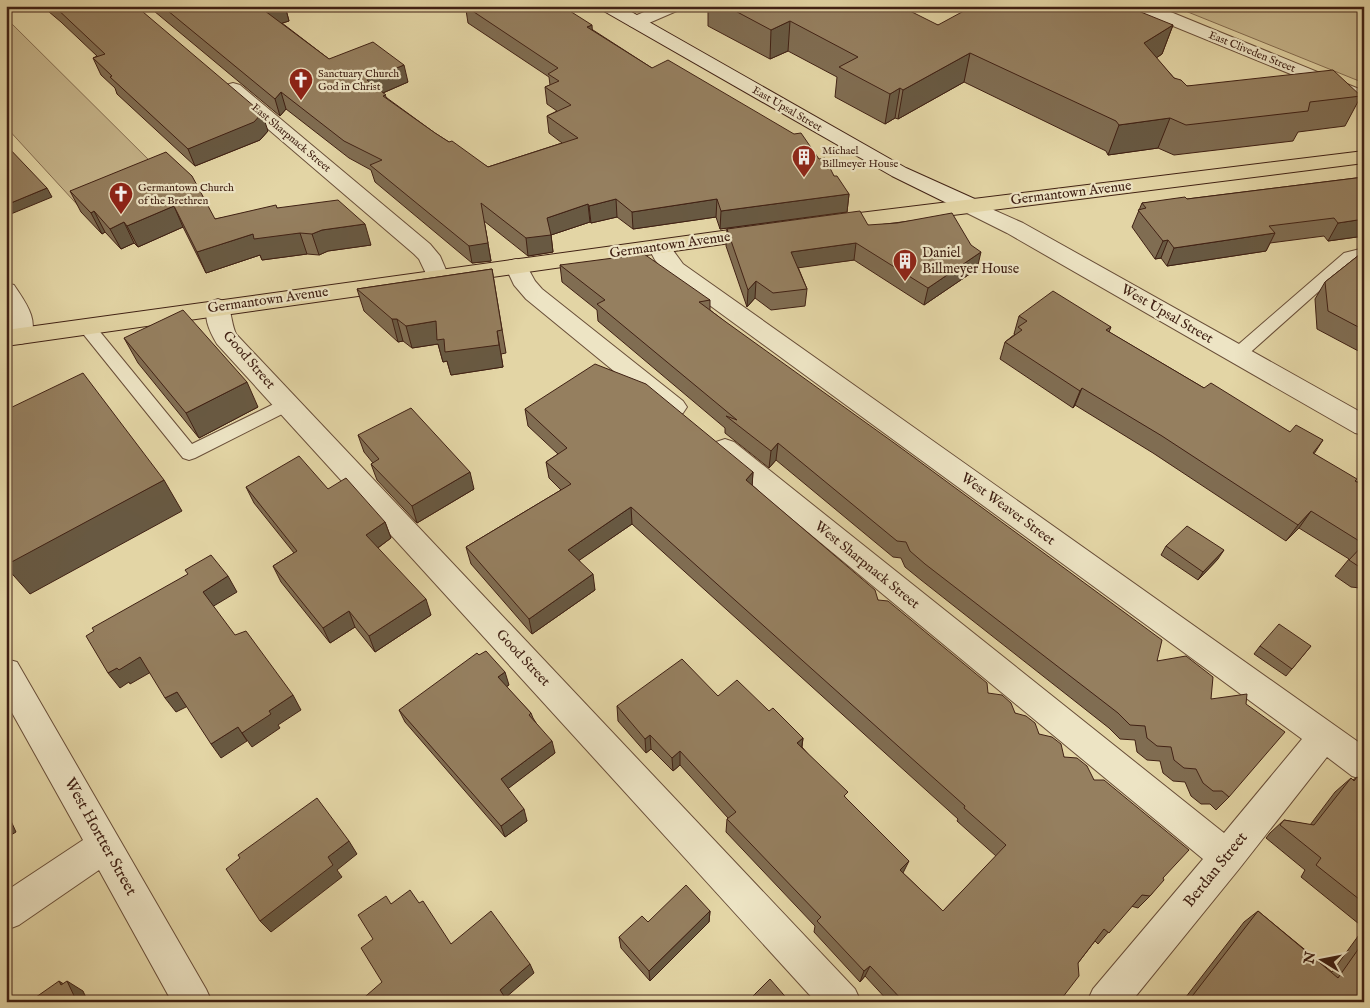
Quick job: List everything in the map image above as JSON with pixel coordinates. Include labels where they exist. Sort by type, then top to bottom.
[{"type":"main road","name":"Germantown Avenue","points":[[13,337],[795,228],[1364,157]]},
{"type":"street","name":"East Upsal Street","points":[[608,6],[899,172],[970,205]]},
{"type":"street","points":[[636,22],[673,6]]},
{"type":"street","name":"East Cliveden Street","points":[[1140,6],[1364,98]]},
{"type":"street","name":"East Sharpnack Street","points":[[218,76],[422,249],[429,256],[438,277]]},
{"type":"street","name":"West Upsal Street","points":[[970,205],[1015,228],[1364,426]]},
{"type":"street","name":"West Weaver Street","points":[[659,247],[662,255],[676,269],[1364,765]]},
{"type":"street","name":"West Sharpnack Street","points":[[516,266],[525,285],[534,294],[1227,857]]},
{"type":"street","points":[[6,290],[21,314],[13,337]]},
{"type":"street","name":"Good Street","points":[[218,307],[219,323],[226,338],[842,1002]]},
{"type":"street","name":"West Hortter Street","points":[[6,672],[193,1002]]},
{"type":"street","name":"Berdan Street","points":[[1106,1002],[1227,857],[1324,736]]},
{"type":"street","points":[[6,912],[105,846]]},
{"type":"lane","points":[[1238,354],[1349,256],[1364,253]]},
{"type":"lane","points":[[86,326],[189,454],[288,404]]},
{"type":"shaded area","points":[[1173,6],[1364,6],[1364,83]]},
{"type":"shaded area","points":[[6,18],[166,177],[84,212],[6,127]]},
{"type":"building","points":[[54,6],[136,6],[262,113],[254,122],[188,149],[110,77],[112,76],[93,58],[105,54]]},
{"type":"building","points":[[162,6],[278,6],[265,11],[329,59],[373,42],[404,65],[367,80],[386,95],[383,96],[435,133],[449,142],[452,141],[488,167],[578,138],[547,116],[571,105],[545,87],[559,81],[548,74],[558,68],[465,6],[562,6],[592,25],[587,27],[652,68],[668,60],[794,134],[801,133],[819,159],[825,158],[834,176],[837,176],[849,194],[721,211],[717,199],[632,212],[616,199],[589,206],[588,204],[547,218],[551,235],[526,238],[481,203],[488,243],[469,246],[370,165],[382,160],[344,141],[281,92],[275,99]]},
{"type":"building","points":[[726,6],[900,6],[938,25],[973,6],[1126,6],[1173,25],[1144,43],[1174,78],[1181,80],[1187,86],[1333,70],[1361,96],[1310,102],[1308,111],[1186,125],[1170,118],[1119,125],[1116,121],[970,53],[903,90],[900,88],[890,94],[839,67],[858,57],[790,21],[771,30]]},
{"type":"building","points":[[6,145],[47,188],[6,205]]},
{"type":"building","points":[[166,152],[192,176],[215,219],[276,205],[277,208],[338,200],[365,224],[322,230],[312,234],[300,233],[254,239],[253,234],[197,252],[174,206],[127,226],[124,222],[110,229],[94,211],[91,213],[70,191]]},
{"type":"building","points":[[1364,177],[1364,219],[1338,223],[1334,218],[1269,226],[1275,233],[1174,248],[1168,240],[1163,241],[1138,210],[1146,208],[1142,203]]},
{"type":"building","points":[[860,211],[868,225],[897,223],[952,213],[971,245],[981,252],[928,288],[856,243],[791,252],[807,289],[773,293],[756,281],[748,290],[727,229]]},
{"type":"building","points":[[1364,251],[1364,330],[1328,311],[1325,282]]},
{"type":"building","points":[[644,254],[710,300],[699,302],[1162,640],[1157,661],[1186,656],[1213,677],[1211,699],[1247,694],[1246,704],[1285,732],[1229,797],[1222,791],[1213,791],[1203,783],[1196,769],[1184,768],[1174,760],[1171,747],[1157,746],[1147,738],[1145,726],[1130,725],[1118,713],[925,564],[910,551],[906,542],[897,541],[778,443],[771,451],[726,416],[737,420],[597,304],[605,300],[560,265]]},
{"type":"building","points":[[492,269],[502,330],[497,331],[499,345],[445,352],[444,339],[437,340],[436,321],[406,326],[397,319],[392,319],[357,289]]},
{"type":"building","points":[[1053,291],[1111,327],[1106,330],[1204,388],[1211,383],[1290,432],[1296,425],[1323,440],[1313,453],[1357,479],[1355,481],[1364,486],[1364,544],[1311,511],[1298,525],[1162,436],[1082,388],[1080,391],[1005,342],[1022,330],[1018,327],[1027,321],[1019,316]]},
{"type":"building","points":[[183,310],[247,382],[186,413],[124,338]]},
{"type":"building","points":[[595,364],[646,384],[753,472],[746,480],[875,590],[878,600],[888,601],[987,683],[988,693],[1002,695],[1011,703],[1015,713],[1026,716],[1035,723],[1039,734],[1052,737],[1061,744],[1064,757],[1077,758],[1087,766],[1094,780],[1104,780],[1189,850],[1163,878],[1164,880],[1150,896],[1142,895],[1109,933],[1104,929],[1078,963],[1079,976],[1059,1002],[904,1002],[870,966],[864,971],[817,921],[821,917],[727,819],[736,812],[680,751],[672,758],[650,735],[645,739],[617,706],[682,659],[718,696],[737,680],[769,711],[773,708],[803,738],[797,743],[848,792],[844,796],[909,861],[900,870],[943,911],[1006,845],[964,808],[965,806],[631,507],[568,550],[593,574],[529,619],[466,547],[571,484],[546,462],[567,448],[525,409]]},
{"type":"building","points":[[83,373],[164,480],[6,565],[6,410]]},
{"type":"building","points":[[411,408],[470,472],[412,506],[371,464],[379,459],[358,435]]},
{"type":"building","points":[[299,456],[328,489],[346,478],[385,522],[366,535],[426,599],[369,636],[349,611],[323,628],[273,566],[297,551],[246,487]]},
{"type":"building","points":[[1187,526],[1224,550],[1203,572],[1166,546]]},
{"type":"building","points":[[1364,544],[1364,570],[1349,560]]},
{"type":"building","points":[[211,555],[228,576],[203,592],[235,635],[246,631],[293,695],[269,711],[271,714],[242,733],[238,727],[211,744],[177,692],[165,698],[140,657],[119,670],[117,668],[108,673],[86,636],[94,631],[92,628],[188,574],[185,570]]},
{"type":"building","points":[[1279,624],[1311,646],[1292,669],[1260,646]]},
{"type":"building","points":[[486,651],[505,672],[498,677],[531,713],[529,715],[552,741],[501,779],[524,809],[501,826],[399,710],[477,653],[479,655]]},
{"type":"building","points":[[1357,777],[1364,782],[1364,903],[1316,865],[1321,858],[1280,825],[1284,820],[1314,825],[1351,778],[1354,781]]},
{"type":"building","points":[[317,798],[349,841],[328,857],[333,865],[260,921],[226,869],[240,858],[238,855]]},
{"type":"building","points":[[686,885],[710,911],[649,971],[619,937],[642,916],[648,922]]},
{"type":"building","points":[[410,890],[419,903],[423,901],[451,944],[491,911],[530,964],[500,990],[508,1002],[359,1002],[382,982],[361,948],[373,939],[358,915],[386,896],[391,904]]},
{"type":"building","points":[[1258,911],[1338,978],[1364,941],[1364,1002],[1192,1002],[1190,999]]},
{"type":"building","points":[[770,979],[790,1002],[747,1002]]},
{"type":"building","points":[[59,981],[61,985],[67,981],[77,1002],[29,1002]]},
{"type":"place","name":"Sanctuary Church God in Christ","points":[[301,101]]},
{"type":"place","name":"Michael Billmeyer House","points":[[804,178]]},
{"type":"place","name":"Germantown Church of the Brethren","points":[[121,215]]},
{"type":"place","name":"Daniel Billmeyer House","points":[[905,282]]}]
